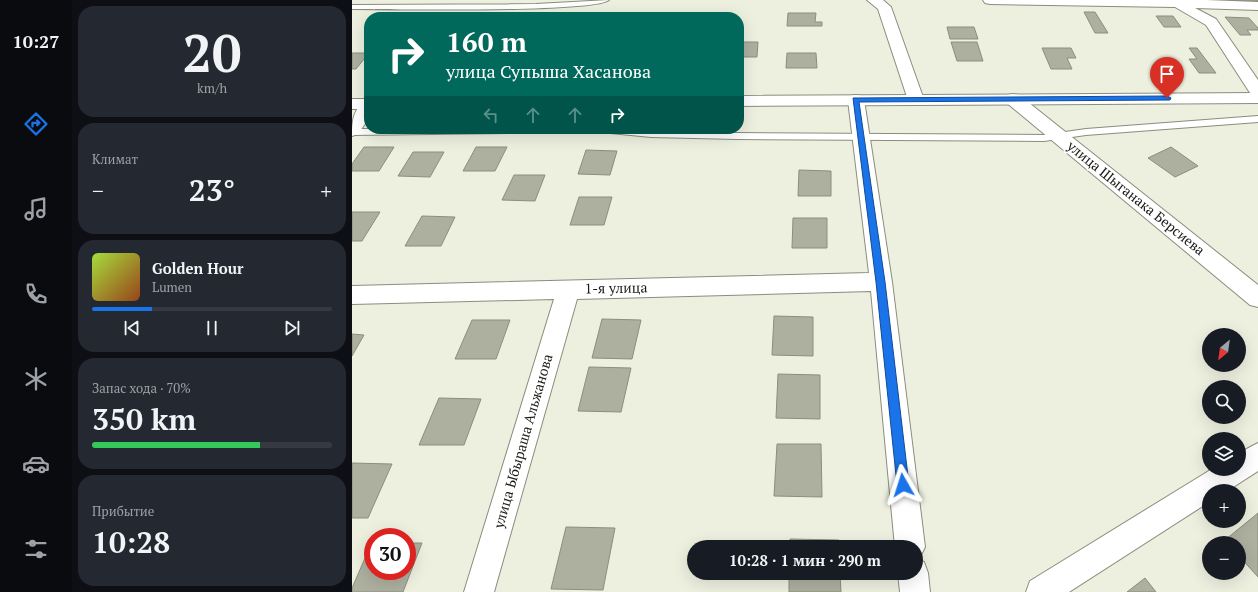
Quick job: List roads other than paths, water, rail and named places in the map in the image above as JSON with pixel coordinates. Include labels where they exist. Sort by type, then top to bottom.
[{"type":"street","points":[[874,0],[884,7],[916,100]]},
{"type":"street","points":[[990,0],[1258,6]]},
{"type":"street","points":[[1174,3],[1211,22],[1258,92]]},
{"type":"street","points":[[744,101],[1258,98]]},
{"type":"street","name":"улица Шыганака Берсиева","points":[[1013,99],[1258,298]]},
{"type":"street","points":[[856,100],[881,282],[909,540]]},
{"type":"street","points":[[352,104],[364,105]]},
{"type":"street","points":[[352,131],[364,113]]},
{"type":"street","name":"1-я улица","points":[[352,295],[881,282]]},
{"type":"street","name":"улица Ыбыраша Альжанова","points":[[479,592],[568,290]]},
{"type":"street","points":[[1246,463],[1258,456]]},
{"type":"street","points":[[1041,592],[1225,476]]},
{"type":"street","points":[[914,580],[915,592]]},
{"type":"lane","points":[[352,7],[536,6],[595,3],[606,0]]},
{"type":"lane","points":[[650,134],[1044,138],[1086,132],[1258,119]]},
{"type":"lane","points":[[352,131],[364,131]]}]
